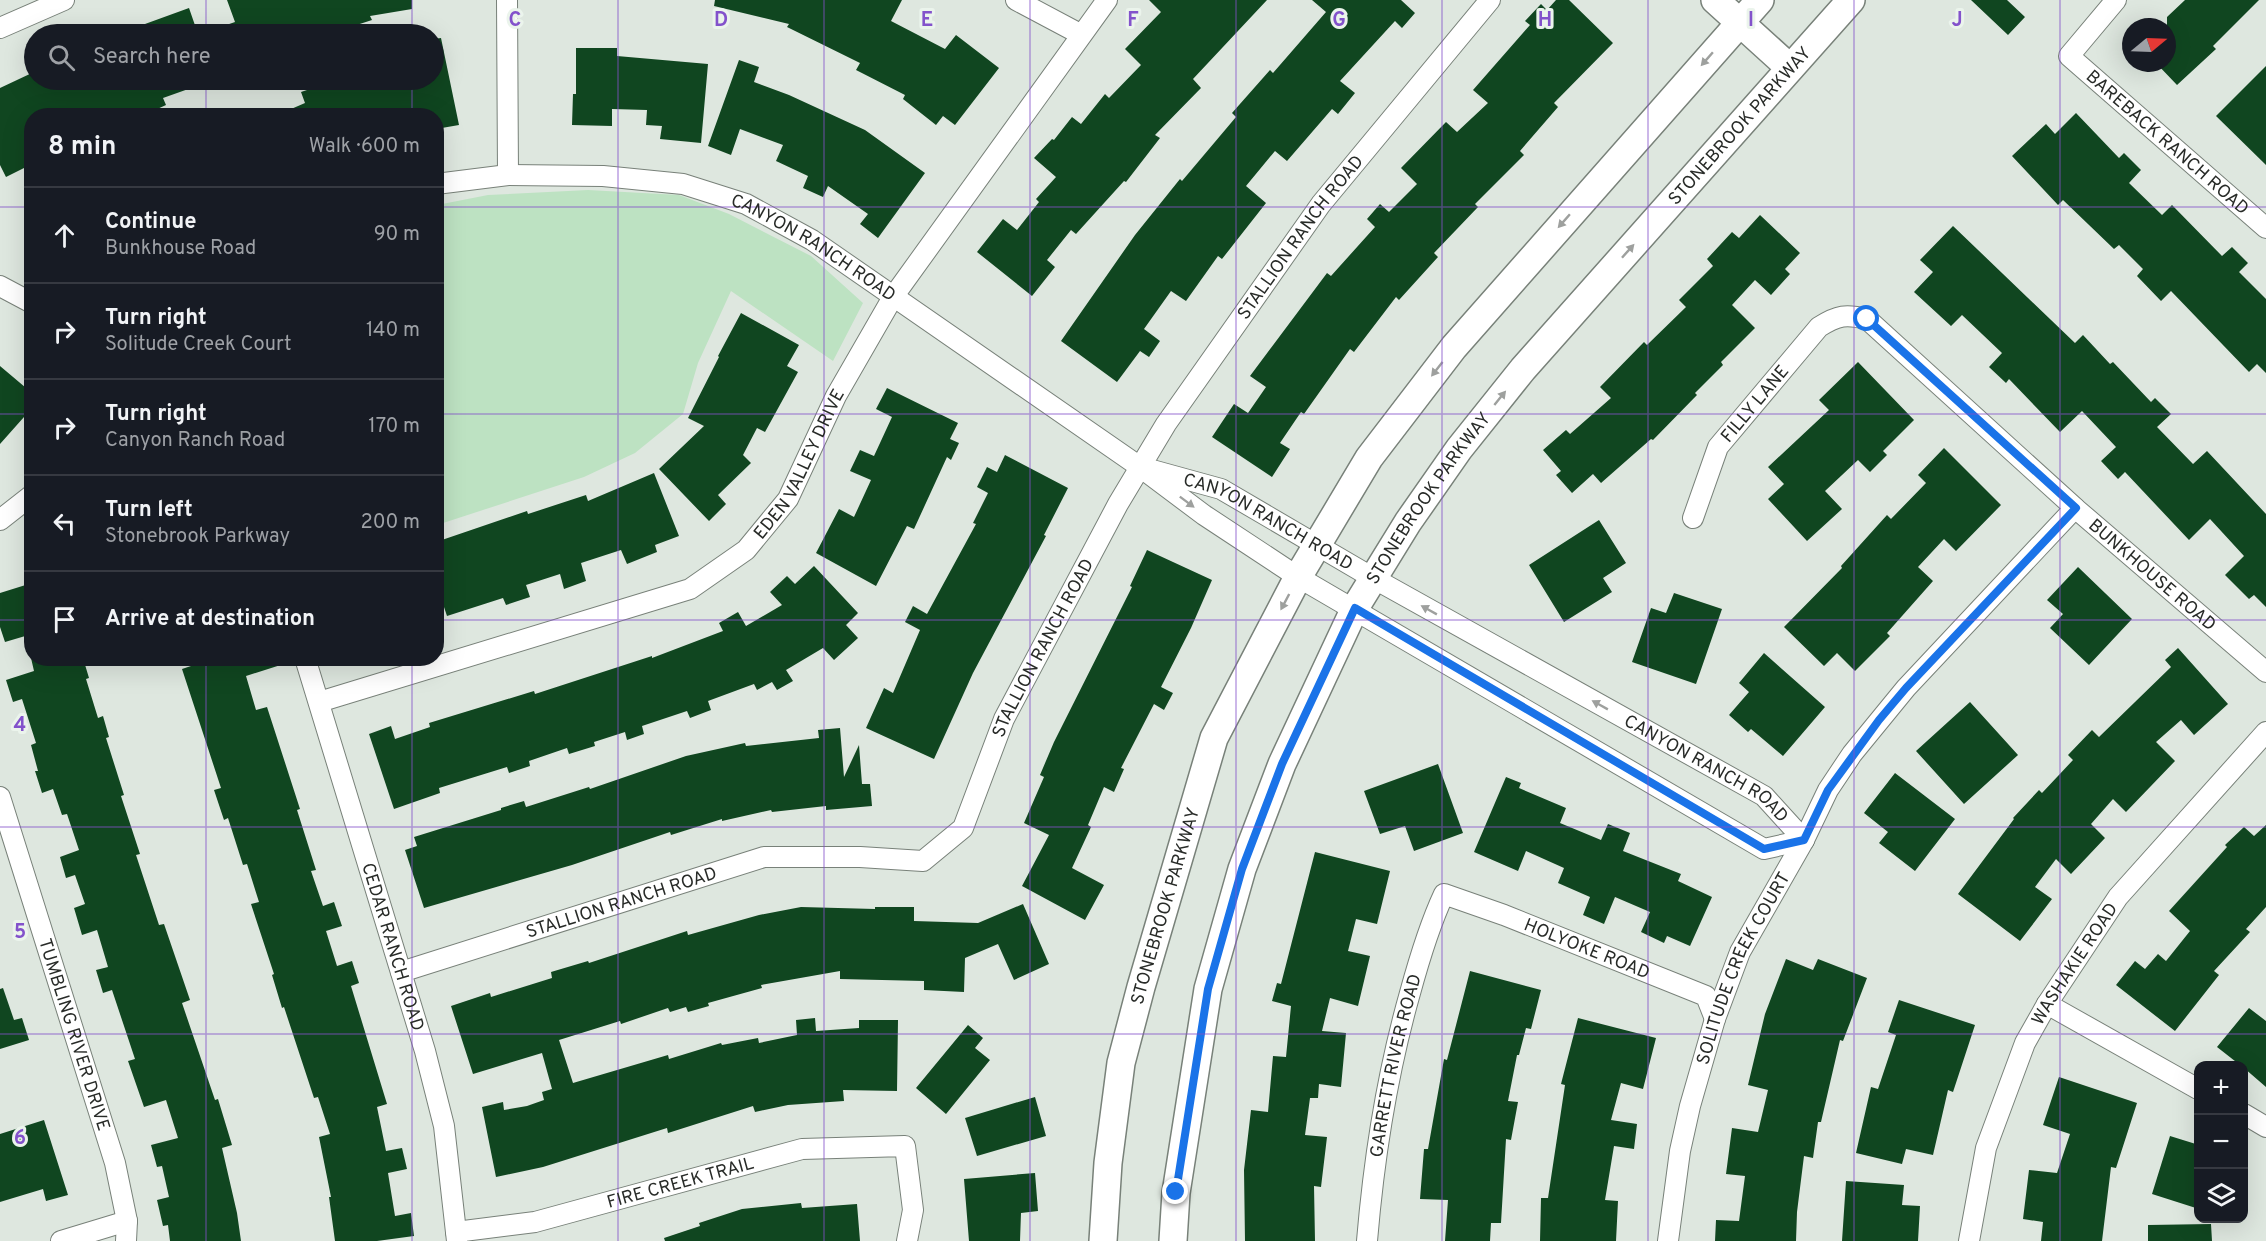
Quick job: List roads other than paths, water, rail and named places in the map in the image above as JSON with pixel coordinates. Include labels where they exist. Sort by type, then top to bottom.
[{"type":"main road","points":[[1715,0],[1790,68]]},
{"type":"main road","name":"STONEBROOK PARKWAY","points":[[1103,1241],[1108,1163],[1121,1063],[1214,738],[1298,577],[1369,458],[1454,347],[1760,0]]},
{"type":"main road","name":"STONEBROOK PARKWAY","points":[[1173,1241],[1176,1192],[1208,989],[1242,869],[1282,764],[1355,608],[1408,522],[1459,449],[1523,369],[1790,68],[1838,4]]},
{"type":"street","points":[[0,28],[64,0]]},
{"type":"street","points":[[507,0],[508,175]]},
{"type":"street","points":[[1016,0],[1080,34]]},
{"type":"street","name":"EDEN VALLEY DRIVE","points":[[444,664],[690,589],[746,550],[788,499],[836,396],[893,297],[1080,34],[1107,0]]},
{"type":"street","name":"STALLION RANCH ROAD","points":[[401,972],[764,857],[860,857],[923,861],[963,828],[1004,719],[1118,504],[1166,424],[1321,204],[1490,0]]},
{"type":"street","name":"BAREBACK RANCH ROAD","points":[[2116,0],[2068,56],[2266,228]]},
{"type":"street","name":"CANYON RANCH ROAD","points":[[444,183],[508,175],[603,176],[683,184],[746,204],[812,240],[1140,467],[1204,515],[1298,577],[1355,608],[1764,849],[1804,840],[1764,796],[1373,578],[1221,489],[1140,467]]},
{"type":"street","points":[[0,286],[24,299]]},
{"type":"street","name":"BUNKHOUSE ROAD","points":[[1849,315],[1867,319],[1880,330],[2076,508],[2266,672]]},
{"type":"street","name":"FILLY LANE","points":[[1694,518],[1718,447],[1819,327],[1833,318],[1849,315]]},
{"type":"street","points":[[0,520],[24,501]]},
{"type":"street","name":"SOLITUDE CREEK COURT","points":[[1668,1241],[1680,1151],[1698,1073],[1715,1019],[1740,952],[1804,840],[1828,790],[1879,720],[1914,679],[2076,508]]},
{"type":"street","name":"CEDAR RANCH ROAD","points":[[308,666],[401,972],[444,1125],[457,1236]]},
{"type":"street","name":"EDEN VALLEY DRIVE","points":[[319,702],[437,666]]},
{"type":"street","name":"WASHAKIE ROAD","points":[[1969,1241],[1986,1148],[2025,1042],[2047,1004],[2118,897],[2266,732]]},
{"type":"street","name":"TUMBLING RIVER DRIVE","points":[[0,797],[115,1163],[127,1221],[126,1241]]},
{"type":"street","name":"HOLYOKE ROAD","points":[[1444,894],[1504,915],[1706,996],[1715,1019]]},
{"type":"street","name":"GARRETT RIVER ROAD","points":[[1367,1241],[1377,1152],[1392,1065],[1420,958],[1444,894]]},
{"type":"street","points":[[2047,1004],[2194,1086]]},
{"type":"street","points":[[2246,1115],[2266,1126]]},
{"type":"street","name":"FIRE CREEK TRAIL","points":[[457,1236],[535,1222],[802,1149],[905,1146],[913,1210],[907,1241]]},
{"type":"street","points":[[61,1241],[127,1221]]}]
